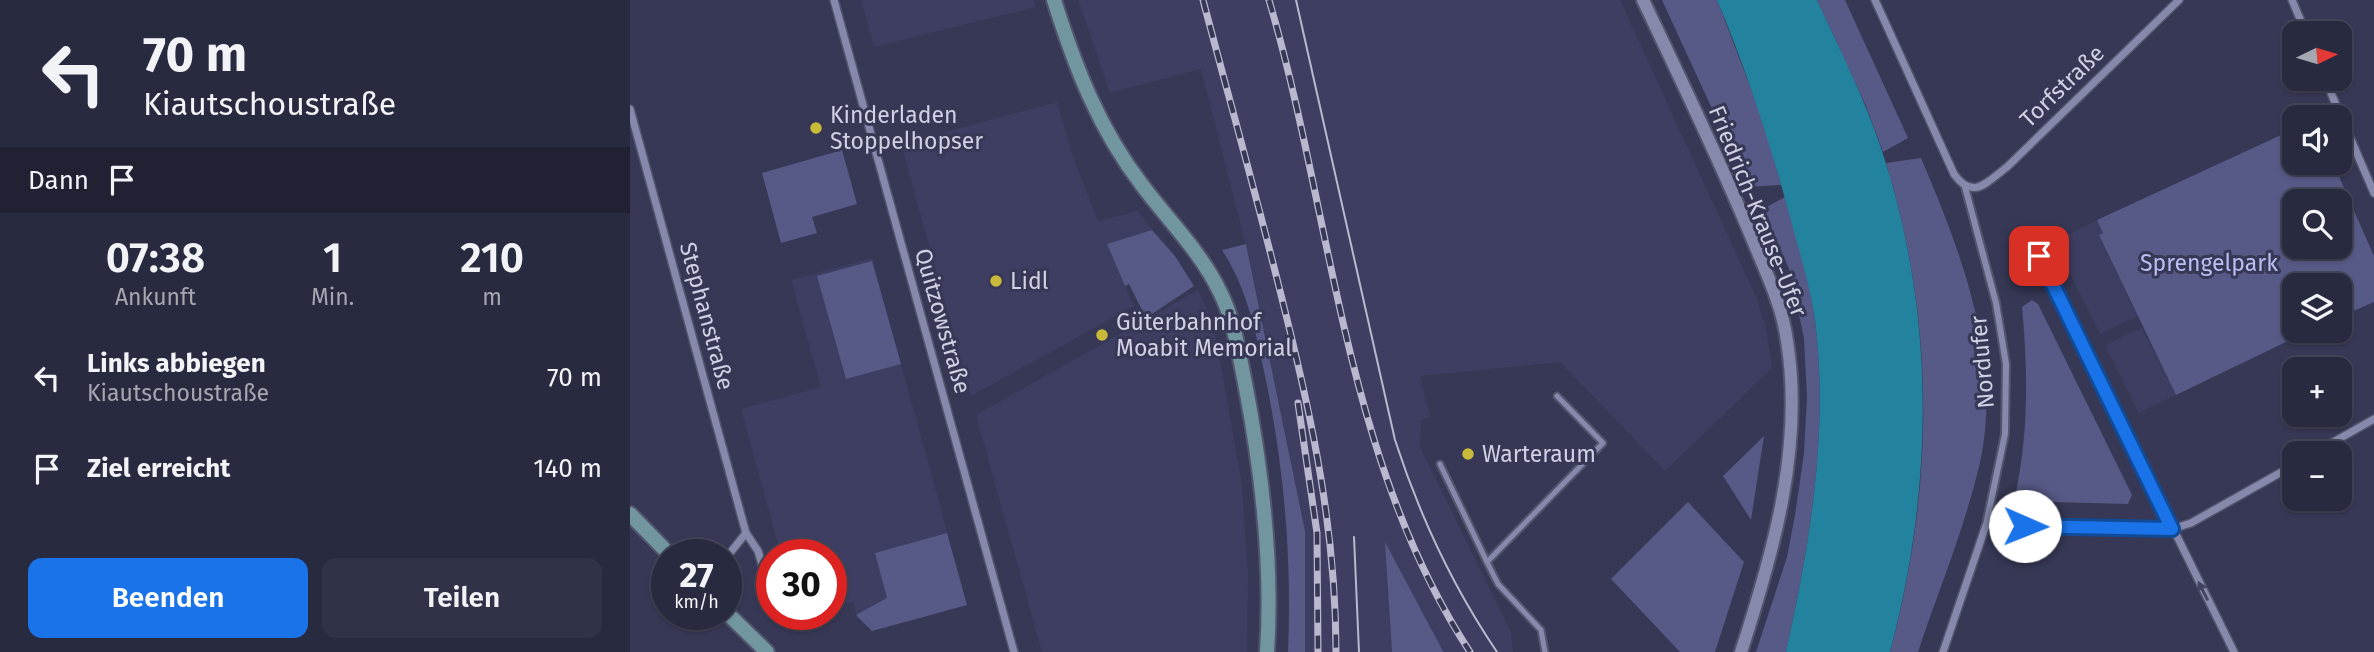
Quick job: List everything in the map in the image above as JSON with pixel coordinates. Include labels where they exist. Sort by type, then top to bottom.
[{"type":"main road","points":[[1054,0],[1075,65],[1099,118],[1141,185],[1207,269],[1221,293],[1229,316],[1251,413],[1262,492],[1267,561],[1267,652]]},
{"type":"main road","points":[[630,514],[654,539]]},
{"type":"main road","points":[[742,628],[767,652]]},
{"type":"street","name":"Quitzowstraße","points":[[834,0],[1014,652]]},
{"type":"street","name":"Friedrich-Krause-Ufer","points":[[1643,0],[1740,209],[1776,296],[1787,339],[1790,418],[1782,501],[1769,567],[1741,652]]},
{"type":"street","name":"Nordufer","points":[[1875,0],[1954,174],[1965,187],[1996,303],[2006,365],[2005,434],[1986,524],[1943,652]]},
{"type":"street","name":"Torfstraße","points":[[1965,187],[1977,188],[2007,166],[2179,0]]},
{"type":"street","points":[[2292,0],[2301,21]]},
{"type":"street","points":[[2330,91],[2374,193]]},
{"type":"street","name":"Stephanstraße","points":[[630,109],[747,533],[756,548]]},
{"type":"street","points":[[2039,256],[2234,652]]},
{"type":"street","points":[[2335,441],[2374,419]]},
{"type":"street","points":[[1986,524],[2172,529],[2191,523],[2282,472]]},
{"type":"street","points":[[742,539],[747,533]]},
{"type":"lane","points":[[1487,562],[1603,443],[1557,396]]},
{"type":"lane","points":[[1440,464],[1497,584],[1541,630],[1545,652]]},
{"type":"shaded area","points":[[861,0],[1034,0],[1036,7],[874,47]]},
{"type":"shaded area","points":[[1078,0],[1620,0],[1757,299],[1766,328],[1772,368],[1665,471],[1560,362],[1420,376],[1430,417],[1421,420],[1420,447],[1511,632],[1513,652],[1444,652],[1386,544],[1392,652],[1305,652],[1305,531],[1250,261],[1201,69],[1110,93]]},
{"type":"shaded area","points":[[1717,0],[1817,0],[1868,112],[1900,213],[1920,338],[1923,401],[1915,527],[1905,590],[1890,652],[1786,652],[1803,570],[1815,487],[1820,404],[1815,320],[1804,268],[1766,135]]},
{"type":"shaded area","points":[[1057,102],[1072,154],[1098,221],[1138,211],[1152,230],[1107,244],[1134,306],[971,396],[901,144]]},
{"type":"shaded area","points":[[2097,220],[2103,233],[2099,235],[2137,316],[2100,334],[2054,242]]},
{"type":"shaded area","points":[[872,258],[967,605],[872,631],[857,617],[853,602],[847,604],[847,539],[777,539],[741,409],[821,387],[791,280]]},
{"type":"shaded area","points":[[1198,290],[1208,311],[1218,349],[1242,484],[1248,577],[1247,652],[1042,652],[976,415]]},
{"type":"shaded area","points":[[2142,328],[2176,395],[2139,413],[2105,345]]},
{"type":"green space","points":[[1662,0],[1717,0],[1763,120],[1781,185],[1748,187]]},
{"type":"green space","points":[[1817,0],[1845,0],[1908,138],[1883,152],[1866,106]]},
{"type":"green space","name":"Sprengelpark","points":[[2282,135],[2282,175],[2338,175],[2344,189],[2282,189],[2282,259],[2352,259],[2352,206],[2374,256],[2374,302],[2352,312],[2352,273],[2282,273],[2284,343],[2176,395],[2099,235],[2103,233],[2097,220]]},
{"type":"green space","points":[[842,150],[857,204],[812,217],[817,233],[781,243],[762,173]]},
{"type":"green space","points":[[1921,158],[1951,232],[1975,311],[1983,351],[1985,431],[1978,471],[1965,517],[1918,652],[1890,652],[1905,591],[1915,529],[1923,407],[1921,346],[1914,285],[1886,163]]},
{"type":"green space","points":[[1785,197],[1806,274],[1815,320],[1820,404],[1818,446],[1803,570],[1786,652],[1756,652],[1787,557],[1804,453],[1807,397],[1804,338],[1789,269],[1763,209]]},
{"type":"green space","points":[[1152,230],[1175,256],[1194,286],[1146,318],[1129,284],[1125,286],[1107,244]]},
{"type":"green space","points":[[1246,244],[1305,531],[1305,652],[1288,652],[1289,581],[1285,511],[1277,441],[1264,371],[1243,293],[1222,250]]},
{"type":"green space","points":[[872,261],[901,364],[846,379],[817,276]]},
{"type":"green space","points":[[2032,300],[2038,304],[2132,495],[2128,504],[2014,501],[2026,404],[2022,307]]},
{"type":"green space","points":[[1764,436],[1751,520],[1723,476]]},
{"type":"green space","points":[[1688,502],[1744,562],[1715,652],[1680,652],[1611,579]]},
{"type":"green space","points":[[947,533],[967,605],[872,631],[856,615],[887,598],[875,553]]},
{"type":"green space","points":[[1385,542],[1443,651],[1444,652],[1392,652]]},
{"type":"tram line","points":[[1296,0],[1395,440],[1438,549],[1497,652]]},
{"type":"tram line","points":[[1354,537],[1359,652]]},
{"type":"railway","points":[[1203,0],[1295,350],[1313,435],[1332,564],[1336,652]]},
{"type":"railway","points":[[1269,0],[1291,82],[1346,335],[1367,418],[1394,499],[1428,577],[1470,652]]},
{"type":"railway","points":[[1298,403],[1317,533],[1318,652]]},
{"type":"place","name":"Kinderladen Stoppelhopser","points":[[816,128]]},
{"type":"place","name":"Lidl","points":[[996,281]]},
{"type":"place","name":"Güterbahnhof Moabit Memorial","points":[[1102,335]]},
{"type":"place","name":"Warteraum","points":[[1468,454]]},
{"type":"route","points":[[2025,526],[2172,529],[2039,256]]}]
